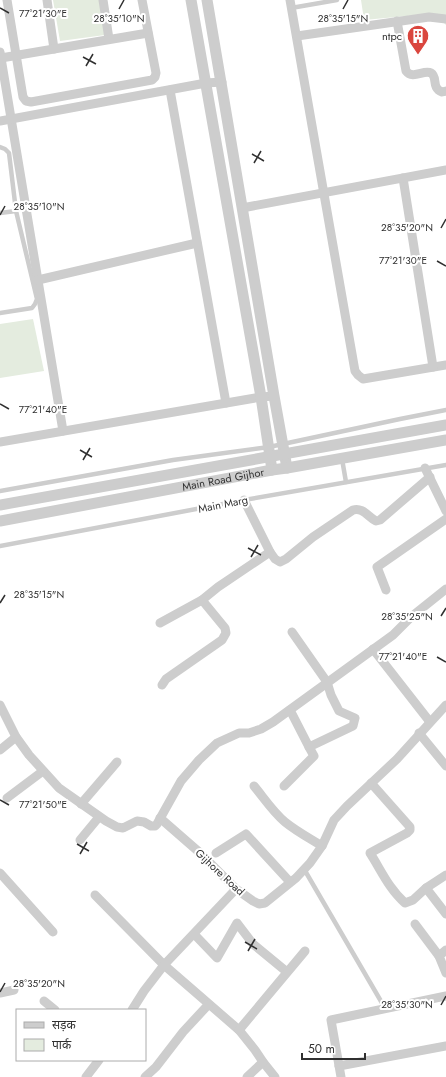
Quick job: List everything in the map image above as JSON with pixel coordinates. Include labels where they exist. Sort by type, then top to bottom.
[{"type":"street","points":[[7,0],[23,97],[26,100],[31,102],[152,80],[155,77]]},
{"type":"street","points":[[47,0],[54,49]]},
{"type":"street","points":[[104,0],[109,39]]},
{"type":"street","points":[[142,0],[156,73],[155,77],[158,92]]},
{"type":"street","points":[[192,0],[261,397],[272,470]]},
{"type":"street","points":[[207,0],[287,468]]},
{"type":"street","points":[[290,4],[297,36],[355,371],[363,379],[446,365]]},
{"type":"street","points":[[297,36],[429,17],[446,19]]},
{"type":"street","points":[[397,21],[406,71],[408,74],[412,75],[430,72],[434,76],[437,90],[442,92],[446,90]]},
{"type":"street","points":[[63,431],[12,119],[0,55],[16,56],[148,33]]},
{"type":"street","points":[[6,84],[20,81]]},
{"type":"street","points":[[0,121],[206,83],[222,82]]},
{"type":"street","points":[[170,90],[226,403]]},
{"type":"street","points":[[242,208],[446,170]]},
{"type":"street","points":[[403,178],[432,367]]},
{"type":"street","points":[[38,280],[197,243]]},
{"type":"street","points":[[0,442],[274,396]]},
{"type":"street","name":"Main Road Gijhor","points":[[0,505],[270,452],[446,425]]},
{"type":"street","name":"Main Road Gijhor","points":[[0,521],[272,470],[446,440]]},
{"type":"street","points":[[425,468],[446,512]]},
{"type":"street","points":[[244,500],[270,552],[275,559],[280,562],[286,559],[313,536],[353,510],[357,509],[364,511],[371,519],[376,521],[380,520],[430,477]]},
{"type":"street","points":[[386,590],[377,568],[446,519]]},
{"type":"street","points":[[160,624],[202,600],[218,587],[270,552]]},
{"type":"street","points":[[0,705],[16,737],[43,771],[59,788],[81,804],[117,826],[124,828],[138,821],[155,826],[181,781],[199,760],[217,743],[239,733],[249,733],[261,729],[290,710],[392,635],[411,617],[446,589]]},
{"type":"street","points":[[162,684],[166,679],[222,640],[226,633],[225,628],[202,600]]},
{"type":"street","points":[[292,632],[327,682],[331,696],[339,711],[355,718],[353,726],[309,747]]},
{"type":"street","points":[[373,649],[430,722]]},
{"type":"street","name":"Gijhore Road","points":[[160,818],[199,852],[236,889],[259,904],[265,903],[304,870],[322,846],[334,820],[397,759],[446,705]]},
{"type":"street","points":[[284,786],[314,756],[290,710]]},
{"type":"street","points":[[420,733],[446,766]]},
{"type":"street","points":[[0,750],[16,737]]},
{"type":"street","points":[[81,804],[117,762]]},
{"type":"street","points":[[8,798],[43,771]]},
{"type":"street","points":[[371,783],[410,827],[408,833],[370,853],[397,896],[405,903],[413,900],[426,888],[446,876]]},
{"type":"street","points":[[254,786],[285,822],[322,846]]},
{"type":"street","points":[[80,840],[100,816]]},
{"type":"street","points":[[216,853],[246,834],[290,882]]},
{"type":"street","points":[[0,873],[53,932]]},
{"type":"street","points":[[426,888],[446,914]]},
{"type":"street","points":[[133,1009],[164,965],[236,889]]},
{"type":"street","points":[[95,895],[164,965],[238,1030],[275,1077]]},
{"type":"street","points":[[194,934],[216,958],[237,923],[253,944],[287,972]]},
{"type":"street","points":[[416,924],[443,953],[446,973]]},
{"type":"street","points":[[238,1030],[305,951]]},
{"type":"street","points":[[0,993],[14,990]]},
{"type":"street","points":[[341,1077],[331,1020],[446,996]]},
{"type":"street","points":[[44,1001],[54,1009]]},
{"type":"street","points":[[145,1077],[156,1067],[183,1032],[208,1005]]},
{"type":"street","points":[[339,1066],[446,1046]]},
{"type":"street","points":[[86,1077],[97,1061]]},
{"type":"street","points":[[247,1077],[263,1062]]},
{"type":"lane","points":[[290,4],[337,0]]},
{"type":"lane","points":[[0,147],[9,153],[16,211],[36,299],[32,308],[0,313]]},
{"type":"lane","points":[[0,213],[16,211]]},
{"type":"lane","points":[[284,450],[400,419],[446,410]]},
{"type":"lane","points":[[0,492],[173,460],[270,452]]},
{"type":"lane","points":[[342,458],[346,482]]},
{"type":"lane","name":"Main Marg","points":[[0,546],[244,500],[446,465]]},
{"type":"lane","points":[[304,870],[385,1009]]},
{"type":"green space","points":[[53,0],[99,0],[105,35],[60,41]]},
{"type":"green space","points":[[361,0],[446,0],[446,25],[444,23],[418,15],[364,20]]},
{"type":"green space","points":[[33,319],[44,371],[0,378],[0,324]]},
{"type":"place","name":"ntpc","points":[[418,56]]}]
